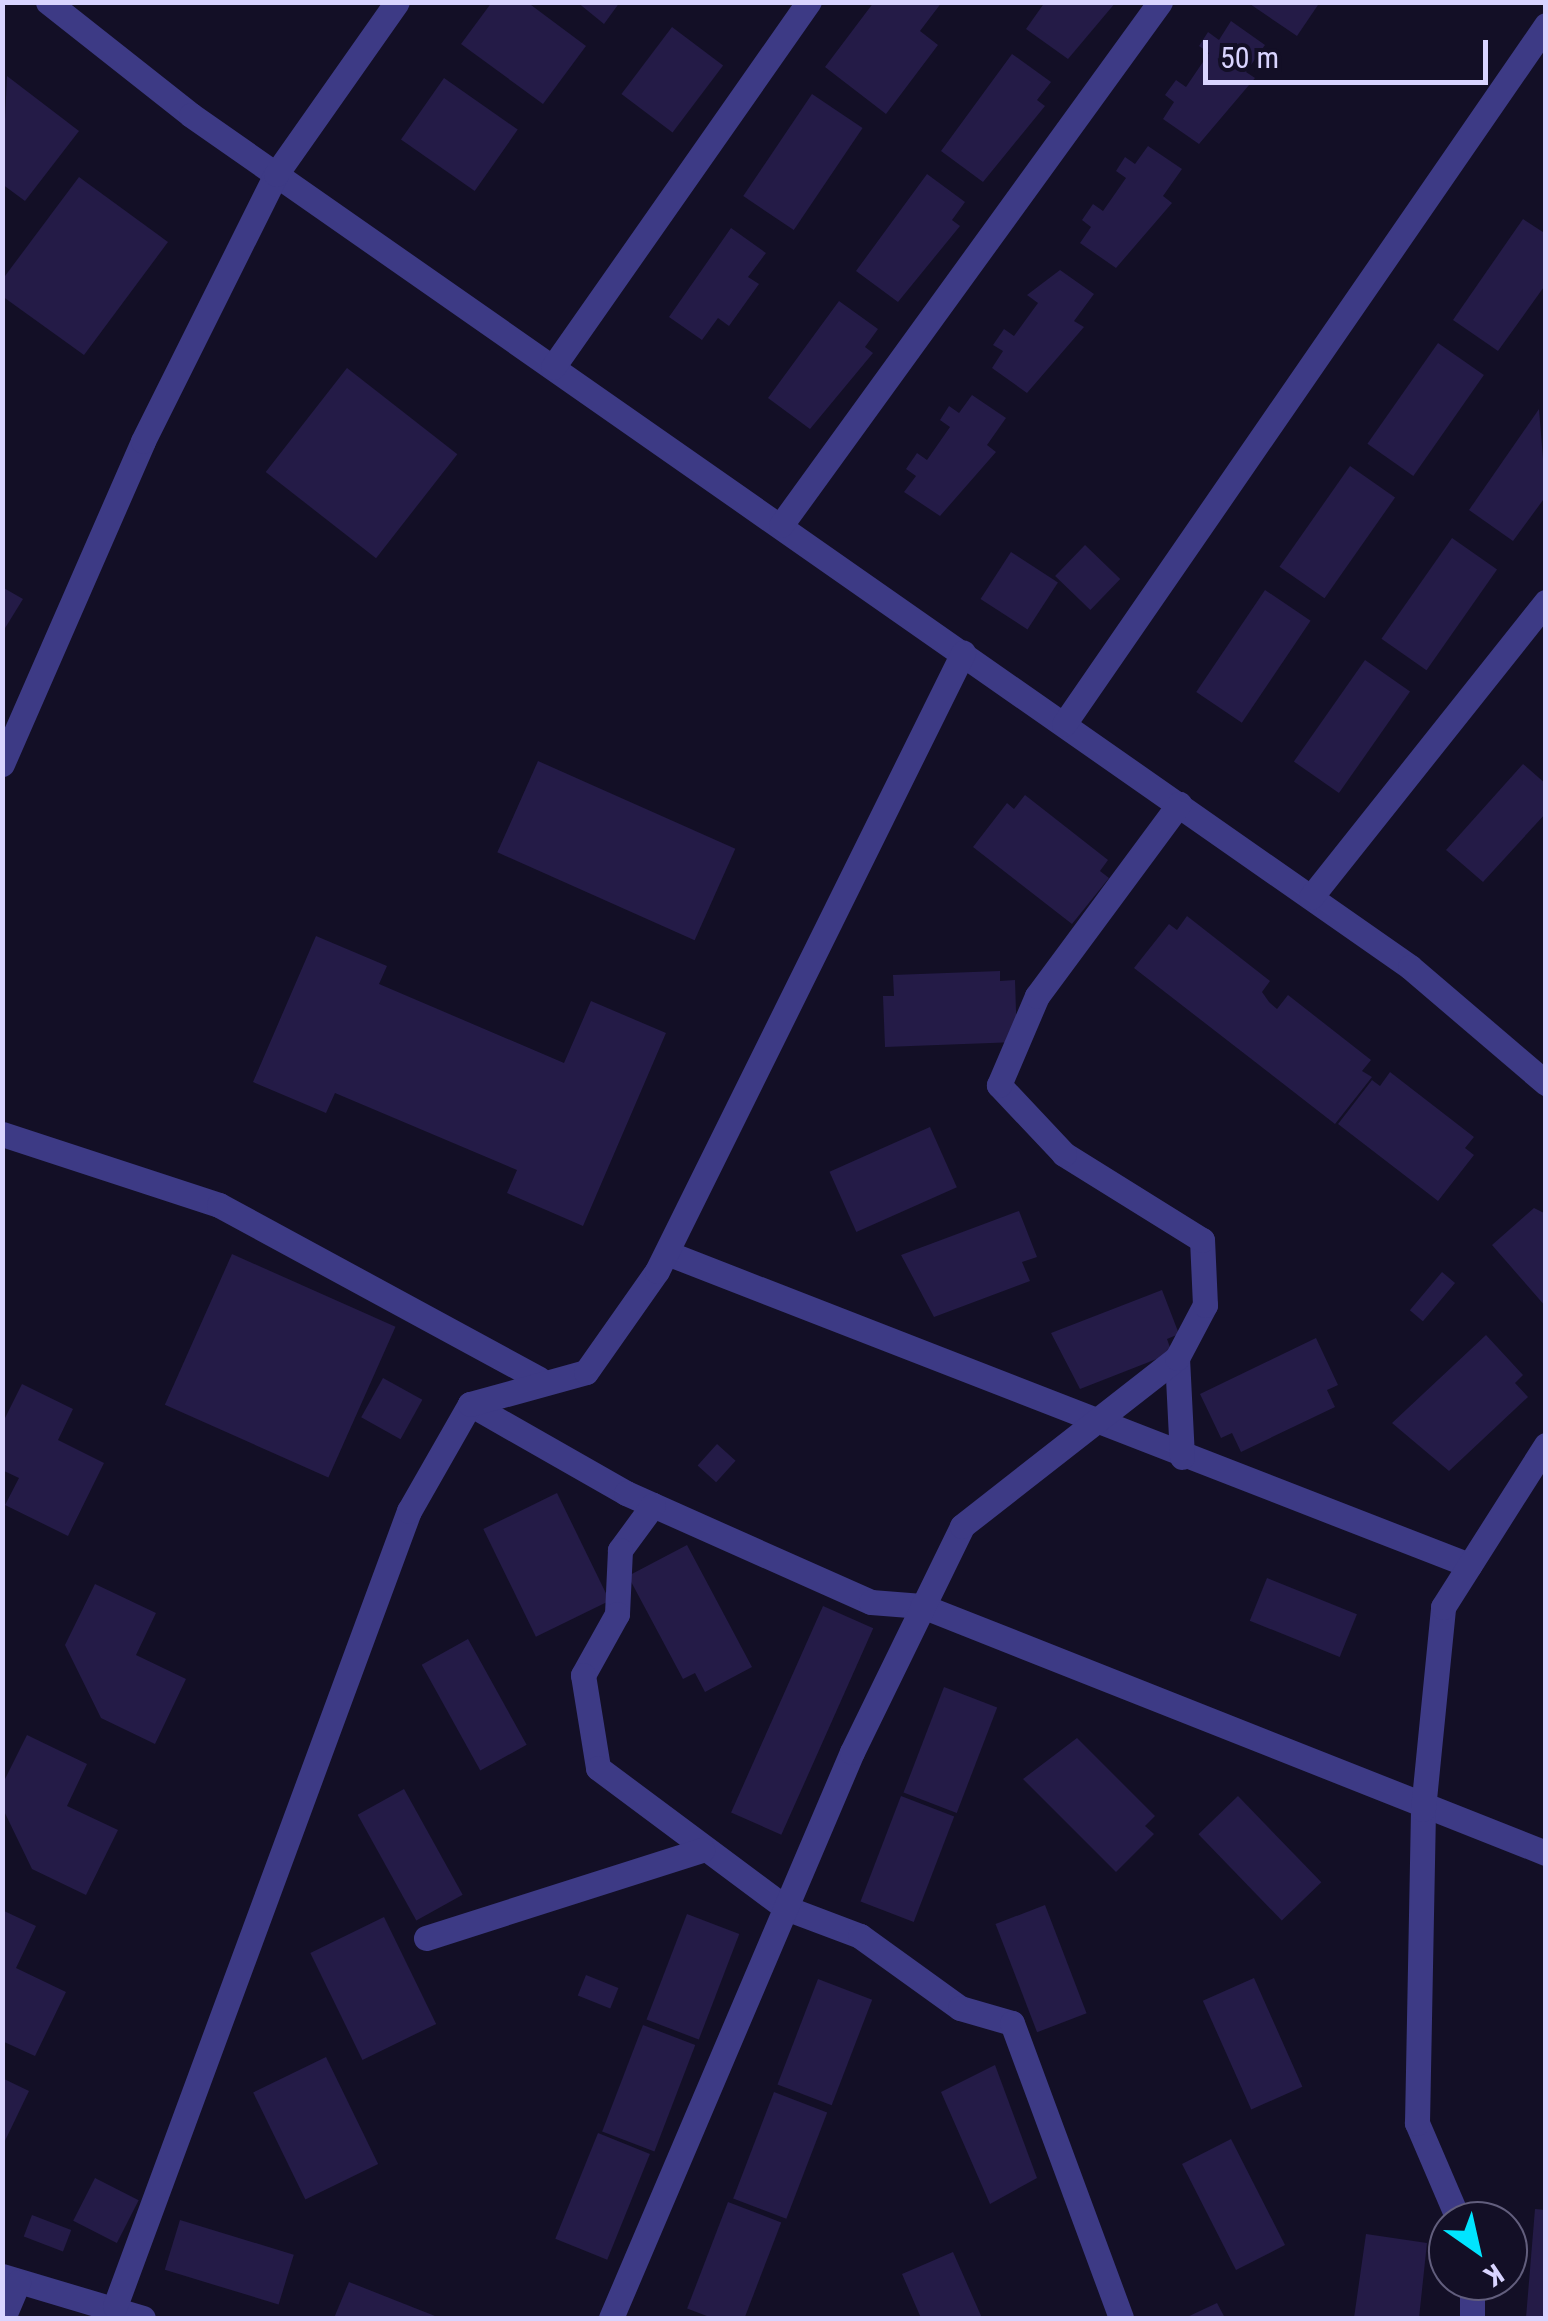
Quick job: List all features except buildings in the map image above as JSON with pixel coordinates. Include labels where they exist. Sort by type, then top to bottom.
[{"type":"street","points":[[48,2],[276,174],[1311,897],[1541,1072]]},
{"type":"street","points":[[6,747],[144,441],[276,174],[397,2]]},
{"type":"street","points":[[553,366],[809,2]]},
{"type":"street","points":[[781,525],[1160,2]]},
{"type":"street","points":[[1064,724],[1546,25]]},
{"type":"street","points":[[1311,897],[1546,602]]},
{"type":"street","points":[[115,2306],[409,1511],[470,1404],[539,1379],[586,1372],[666,1253],[964,653]]},
{"type":"street","points":[[615,2318],[786,1908],[962,1526],[1177,1358],[1206,1305],[1202,1240],[1064,1154],[999,1086],[1037,996],[1179,804]]},
{"type":"street","points":[[2,1134],[219,1206],[539,1379]]},
{"type":"street","points":[[666,1253],[1100,1421],[1182,1457],[1469,1564]]},
{"type":"street","points":[[1177,1358],[1182,1457]]},
{"type":"street","points":[[470,1404],[654,1505],[871,1602],[922,1606],[1424,1810],[1546,1853]]},
{"type":"street","points":[[1450,2201],[1417,2123],[1424,1810],[1443,1607],[1546,1445]]},
{"type":"street","points":[[654,1505],[620,1550],[617,1614],[583,1675],[598,1768],[702,1850],[786,1908],[860,1936],[960,2008],[1012,2023],[1120,2318]]},
{"type":"street","points":[[426,1938],[702,1850]]},
{"type":"street","points":[[3,2318],[10,2279],[115,2306],[143,2318]]}]
